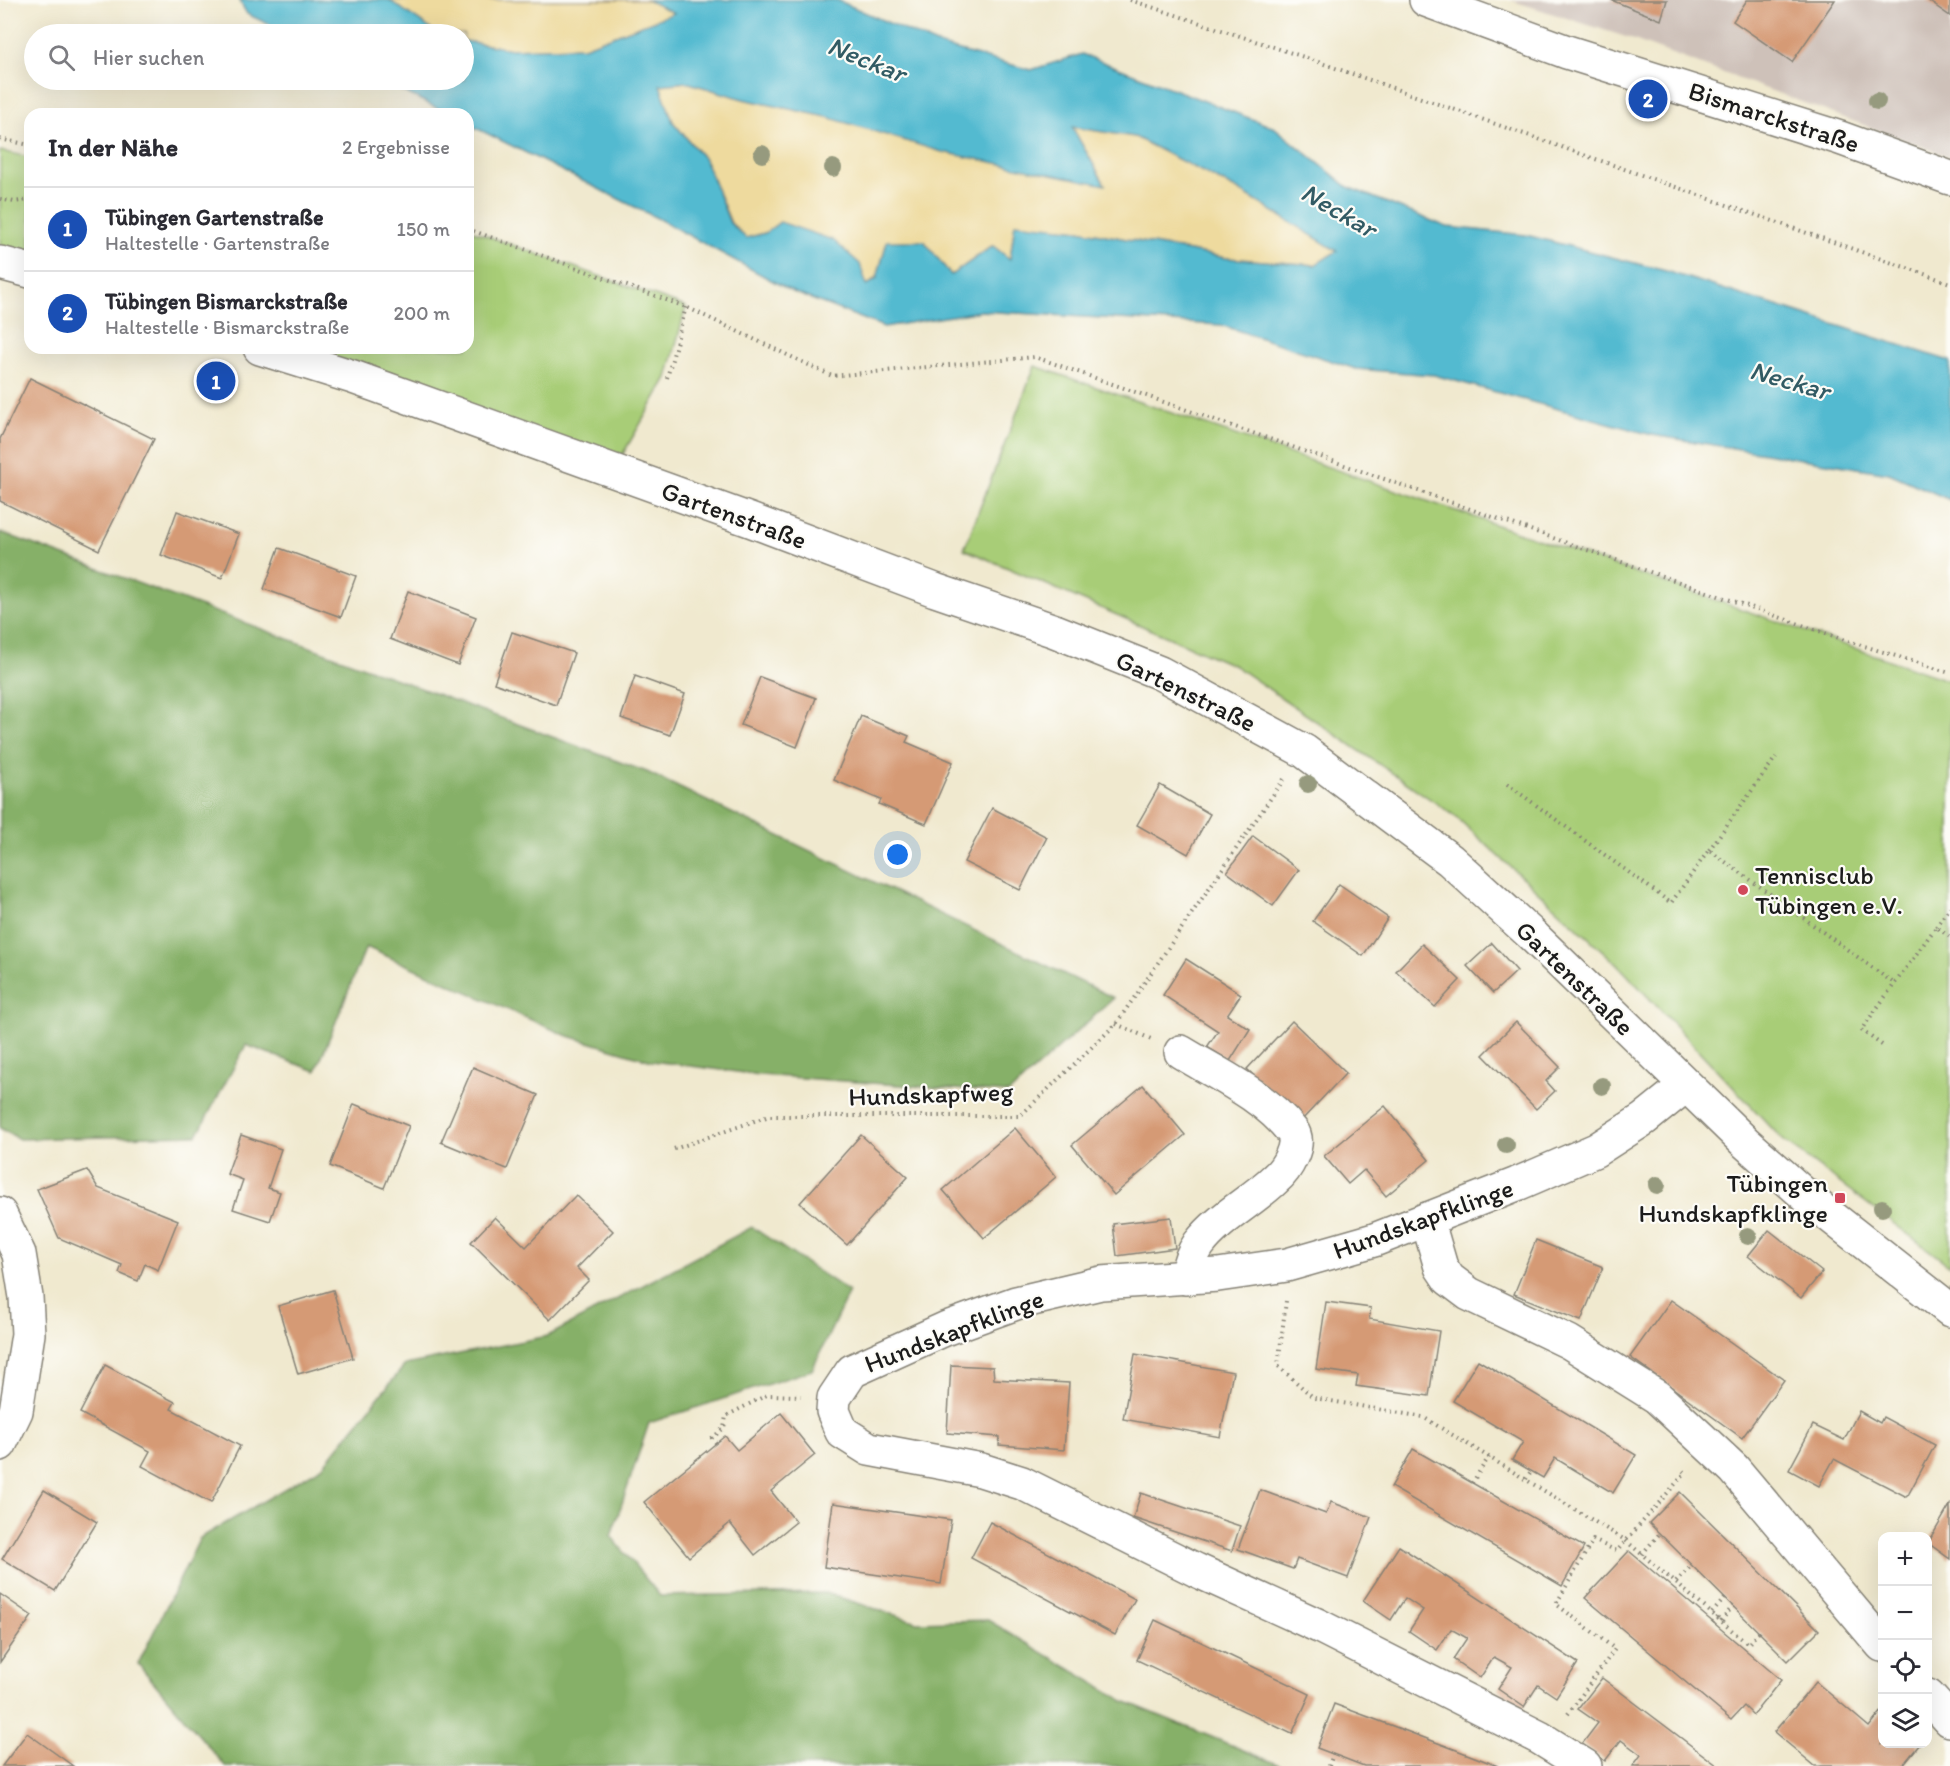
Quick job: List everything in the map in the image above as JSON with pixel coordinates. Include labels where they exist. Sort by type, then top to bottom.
[{"type":"street","name":"Bismarckstraße","points":[[1426,0],[1567,52],[1840,138],[1950,178]]},
{"type":"street","points":[[0,263],[24,269]]},
{"type":"street","name":"Gartenstraße","points":[[279,354],[353,377],[750,520],[935,590],[1055,631],[1160,673],[1304,751],[1450,860],[1530,933],[1685,1086],[1815,1204],[1950,1311]]},
{"type":"street","points":[[1181,1052],[1247,1093],[1276,1115],[1294,1133],[1296,1144],[1276,1179],[1241,1204],[1198,1245],[1189,1263],[1186,1278]]},
{"type":"street","name":"Hundskapfklinge","points":[[1585,1766],[1547,1743],[1328,1630],[1159,1553],[1022,1483],[954,1464],[869,1449],[842,1432],[833,1411],[834,1398],[852,1371],[1016,1303],[1101,1283],[1186,1278],[1287,1264],[1338,1252],[1427,1219],[1596,1150],[1644,1119],[1685,1086]]},
{"type":"street","points":[[0,1214],[19,1254],[26,1297],[28,1334],[16,1411],[0,1444]]},
{"type":"street","points":[[1427,1219],[1441,1268],[1449,1279],[1469,1294],[1569,1342],[1657,1397],[1734,1469],[1878,1640]]},
{"type":"street","points":[[1932,1700],[1950,1720]]},
{"type":"path","points":[[1130,0],[1304,57],[1950,283]]},
{"type":"path","points":[[0,139],[24,144]]},
{"type":"path","points":[[0,199],[14,202],[24,201]]},
{"type":"path","points":[[474,231],[686,307],[832,376],[1035,357],[1819,631],[1950,674]]},
{"type":"path","points":[[667,378],[686,307]]},
{"type":"path","name":"Hundskapfweg","points":[[675,1149],[769,1116],[1020,1116],[1116,1024],[1304,751]]},
{"type":"path","points":[[1507,784],[1671,903],[1776,758]]},
{"type":"path","points":[[1709,850],[1895,984]]},
{"type":"path","points":[[1882,1044],[1861,1030],[1950,907]]},
{"type":"path","points":[[1936,927],[1950,937]]},
{"type":"path","points":[[1287,1264],[1285,1319],[1278,1366],[1314,1398],[1423,1417],[1625,1540],[1748,1644],[1759,1632]]},
{"type":"path","points":[[716,1443],[712,1438],[724,1428],[726,1416],[767,1395],[808,1397]]},
{"type":"path","points":[[1472,1483],[1489,1456]]},
{"type":"path","points":[[1547,1743],[1615,1648],[1556,1604],[1593,1540],[1617,1551],[1685,1473],[1678,1466]]},
{"type":"path","points":[[1526,1479],[1531,1472]]},
{"type":"path","points":[[1642,1554],[1660,1533]]},
{"type":"path","points":[[1676,1582],[1692,1565]]},
{"type":"path","points":[[1712,1613],[1725,1598]]},
{"type":"path","points":[[1713,1623],[1733,1606]]},
{"type":"path","points":[[1329,1766],[1333,1754]]},
{"type":"shaded area","points":[[1510,0],[1950,0],[1950,157],[1626,37]]},
{"type":"green space","points":[[0,151],[24,156],[24,269],[0,263]]},
{"type":"green space","points":[[474,231],[686,307],[667,378],[613,471],[277,354],[474,354]]},
{"type":"green space","name":"Tennisclub Tübingen e.V.","points":[[1035,366],[1950,681],[1950,1266],[1783,1140],[1617,964],[1455,816],[1235,666],[964,549]]},
{"type":"green space","points":[[0,532],[647,772],[1114,998],[1009,1093],[760,1075],[652,1061],[565,1035],[366,947],[316,1071],[246,1045],[197,1135],[19,1139],[0,1128]]},
{"type":"green space","points":[[752,1227],[849,1292],[812,1370],[649,1423],[611,1536],[660,1596],[826,1593],[917,1622],[988,1620],[1124,1701],[1282,1766],[225,1766],[138,1664],[200,1538],[322,1467],[405,1365],[548,1336]]},
{"type":"sand","points":[[389,0],[647,0],[674,13],[584,47],[511,49],[474,43],[474,24],[424,24]]},
{"type":"sand","points":[[686,82],[743,99],[1105,184],[1072,127],[1135,137],[1238,190],[1338,251],[1316,265],[1226,258],[1079,230],[1015,223],[1010,259],[992,246],[951,275],[924,241],[866,286],[780,222],[765,233],[746,238],[731,223],[705,160],[673,122],[660,85]]},
{"type":"water","points":[[239,0],[389,0],[424,24],[268,24],[247,14]]},
{"type":"water","name":"Neckar","points":[[647,0],[837,0],[941,46],[1031,70],[1082,54],[1275,128],[1348,187],[1447,227],[1526,235],[1666,271],[1950,361],[1950,500],[1889,473],[1652,435],[1434,375],[1356,369],[1221,325],[981,311],[884,327],[793,292],[657,218],[474,127],[474,108],[437,108],[400,90],[474,90],[474,43],[511,49],[584,47],[674,13]],"holes":[[[686,82],[743,99],[827,117],[942,152],[1105,185],[1072,127],[1135,137],[1238,190],[1337,251],[1315,265],[1226,258],[1079,230],[1015,223],[1010,259],[993,246],[951,275],[924,241],[887,241],[877,278],[867,286],[860,264],[833,240],[780,222],[765,233],[746,238],[730,223],[705,160],[673,122],[660,85]]]},
{"type":"building","points":[[1611,0],[1667,0],[1661,20]]},
{"type":"building","points":[[1747,0],[1835,0],[1792,62],[1733,21]]},
{"type":"building","points":[[1927,0],[1950,0],[1950,16]]},
{"type":"building","points":[[30,378],[154,439],[99,550],[0,501],[0,439]]},
{"type":"building","points":[[177,511],[239,534],[222,578],[161,555]]},
{"type":"building","points":[[279,548],[356,576],[341,617],[264,589]]},
{"type":"building","points":[[408,591],[476,617],[458,665],[390,639]]},
{"type":"building","points":[[512,632],[574,653],[556,705],[494,683]]},
{"type":"building","points":[[635,676],[685,694],[670,735],[621,718]]},
{"type":"building","points":[[760,677],[816,698],[797,747],[741,725]]},
{"type":"building","points":[[861,716],[909,736],[906,742],[953,762],[926,824],[879,804],[881,800],[834,780]]},
{"type":"building","points":[[1160,785],[1210,814],[1188,854],[1137,825]]},
{"type":"building","points":[[992,808],[1047,837],[1020,890],[964,862]]},
{"type":"building","points":[[1253,836],[1299,870],[1273,906],[1227,872]]},
{"type":"building","points":[[1339,884],[1388,918],[1363,956],[1313,921]]},
{"type":"building","points":[[1492,943],[1517,971],[1493,993],[1467,966]]},
{"type":"building","points":[[1422,944],[1460,980],[1435,1007],[1396,971]]},
{"type":"building","points":[[1186,959],[1241,994],[1227,1015],[1250,1029],[1230,1061],[1207,1047],[1218,1031],[1163,995]]},
{"type":"building","points":[[1292,1021],[1346,1073],[1301,1121],[1247,1069]]},
{"type":"building","points":[[1516,1022],[1560,1067],[1546,1081],[1555,1091],[1536,1109],[1483,1055]]},
{"type":"building","points":[[473,1067],[538,1095],[507,1169],[441,1142]]},
{"type":"building","points":[[1143,1085],[1185,1135],[1114,1195],[1072,1145]]},
{"type":"building","points":[[354,1104],[409,1126],[384,1188],[330,1166]]},
{"type":"building","points":[[1385,1106],[1429,1160],[1386,1196],[1364,1170],[1348,1184],[1324,1156]]},
{"type":"building","points":[[1015,1128],[1056,1177],[984,1238],[943,1190]]},
{"type":"building","points":[[241,1135],[281,1149],[268,1188],[280,1192],[270,1221],[233,1209],[243,1180],[227,1174]]},
{"type":"building","points":[[861,1135],[908,1177],[847,1245],[800,1203]]},
{"type":"building","points":[[87,1170],[98,1188],[178,1220],[158,1270],[145,1264],[138,1281],[119,1273],[122,1265],[59,1238],[37,1189]]},
{"type":"building","points":[[576,1195],[613,1231],[577,1268],[589,1280],[550,1320],[471,1242],[495,1217],[526,1247]]},
{"type":"building","points":[[1171,1217],[1175,1248],[1117,1256],[1113,1224]]},
{"type":"building","points":[[1769,1230],[1822,1272],[1801,1298],[1748,1256]]},
{"type":"building","points":[[1536,1240],[1603,1267],[1581,1321],[1514,1294]]},
{"type":"building","points":[[333,1290],[353,1358],[298,1374],[278,1306]]},
{"type":"building","points":[[1671,1300],[1784,1380],[1742,1438],[1630,1357]]},
{"type":"building","points":[[1326,1302],[1371,1308],[1369,1319],[1439,1331],[1429,1396],[1356,1386],[1358,1375],[1316,1369]]},
{"type":"building","points":[[1135,1354],[1233,1372],[1220,1437],[1123,1419]]},
{"type":"building","points":[[1478,1360],[1636,1455],[1613,1493],[1555,1458],[1543,1478],[1512,1460],[1523,1442],[1453,1401]]},
{"type":"building","points":[[105,1365],[175,1402],[171,1409],[240,1446],[211,1503],[142,1466],[150,1451],[80,1413]]},
{"type":"building","points":[[951,1365],[993,1367],[994,1379],[1069,1383],[1064,1450],[999,1445],[1000,1437],[947,1433]]},
{"type":"building","points":[[1859,1411],[1880,1423],[1883,1417],[1935,1445],[1907,1497],[1834,1459],[1819,1486],[1789,1470],[1813,1425],[1844,1440]]},
{"type":"building","points":[[781,1413],[815,1455],[771,1491],[796,1522],[755,1555],[730,1523],[689,1557],[644,1502],[725,1436],[737,1450]]},
{"type":"building","points":[[1413,1449],[1584,1547],[1562,1586],[1391,1487]]},
{"type":"building","points":[[44,1490],[97,1522],[55,1591],[2,1559]]},
{"type":"building","points":[[1260,1490],[1326,1514],[1331,1502],[1371,1517],[1348,1578],[1297,1559],[1293,1569],[1238,1549]]},
{"type":"building","points":[[1680,1492],[1819,1630],[1788,1661],[1649,1523]]},
{"type":"building","points":[[1141,1493],[1240,1526],[1232,1551],[1133,1518]]},
{"type":"building","points":[[833,1503],[951,1520],[941,1584],[824,1567]]},
{"type":"building","points":[[1950,1505],[1950,1559],[1932,1546],[1932,1536]]},
{"type":"building","points":[[990,1522],[1135,1599],[1115,1635],[971,1558]]},
{"type":"building","points":[[1399,1546],[1578,1663],[1556,1697],[1538,1685],[1524,1707],[1498,1689],[1512,1667],[1494,1657],[1480,1678],[1453,1659],[1467,1638],[1451,1629],[1437,1650],[1409,1631],[1423,1610],[1405,1598],[1391,1620],[1363,1601]]},
{"type":"building","points":[[1629,1551],[1781,1680],[1753,1715],[1744,1706],[1731,1720],[1585,1598]]},
{"type":"building","points":[[0,1594],[32,1616],[0,1662]]},
{"type":"building","points":[[1155,1620],[1310,1694],[1292,1734],[1137,1660]]},
{"type":"building","points":[[1602,1678],[1718,1766],[1633,1766],[1641,1755],[1621,1740],[1605,1761],[1582,1744],[1598,1723],[1578,1709]]},
{"type":"building","points":[[1816,1682],[1869,1727],[1878,1716],[1878,1748],[1917,1748],[1902,1766],[1815,1766],[1774,1732]]},
{"type":"building","points":[[1334,1704],[1498,1766],[1364,1766],[1317,1748]]},
{"type":"building","points":[[27,1733],[73,1766],[2,1766]]},
{"type":"place","name":"Tübingen Bismarckstraße","points":[[1648,99]]},
{"type":"place","name":"Tübingen Gartenstraße","points":[[216,381]]},
{"type":"place","name":"Tennisclub Tübingen e.V.","points":[[1743,890]]},
{"type":"place","name":"Tübingen Hundskapfklinge","points":[[1840,1198]]}]
